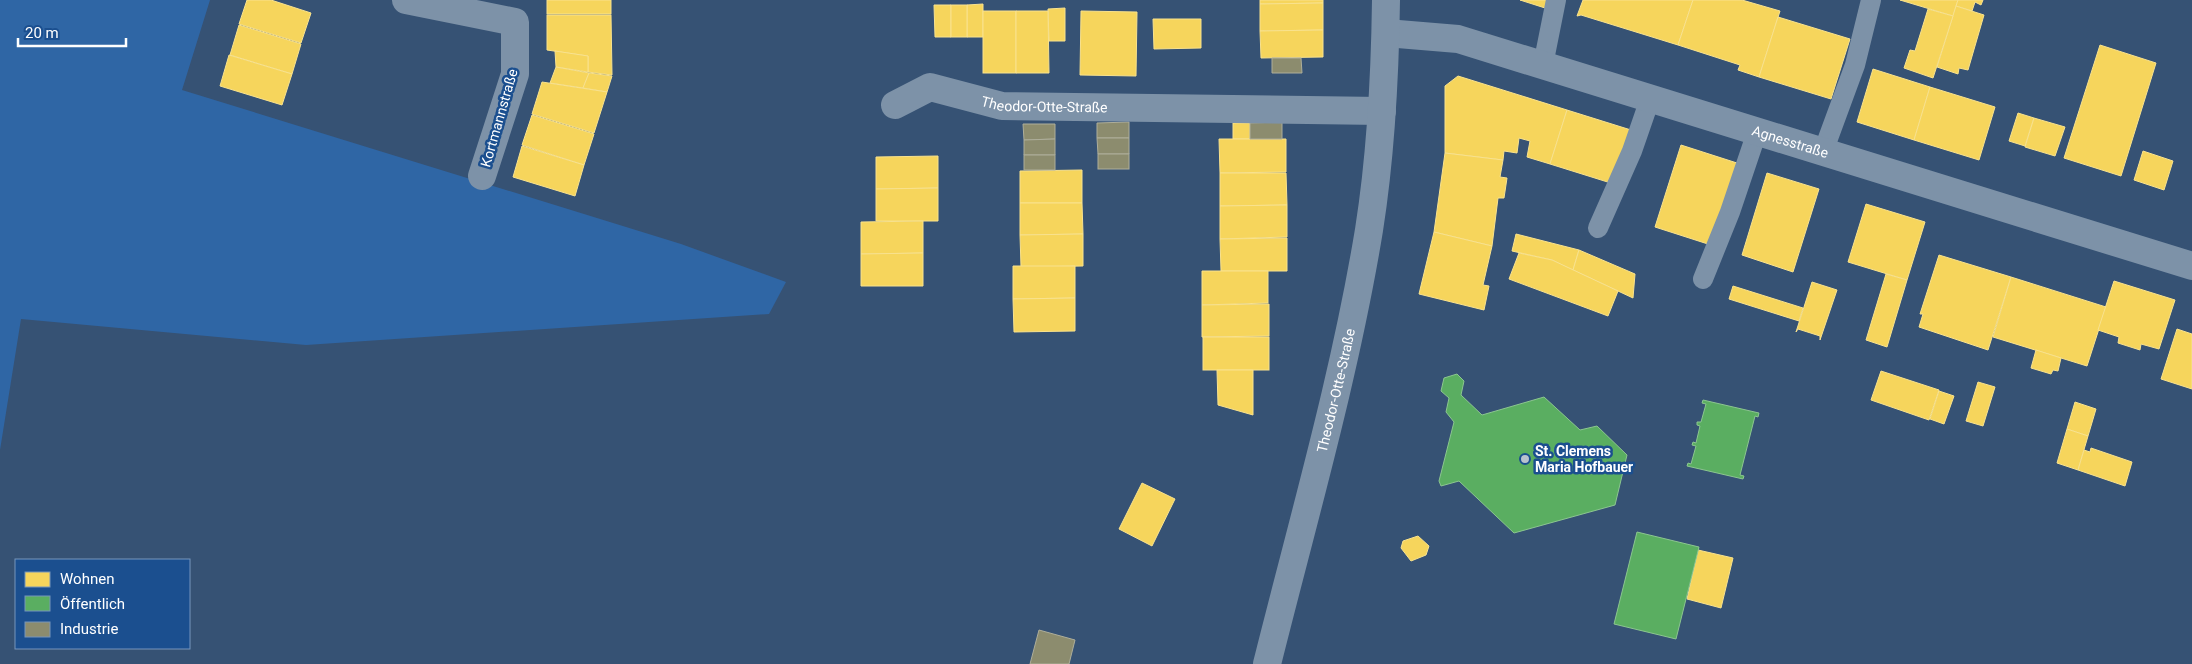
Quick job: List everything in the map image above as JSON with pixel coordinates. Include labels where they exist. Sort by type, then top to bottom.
[{"type":"street","name":"Kortmannstraße","points":[[406,0],[515,22],[515,74],[482,176]]},
{"type":"street","name":"Theodor-Otte-Straße","points":[[1267,664],[1347,343],[1369,229],[1382,111],[1386,0]]},
{"type":"street","name":"Agnesstraße","points":[[1386,34],[1458,39],[2192,266]]},
{"type":"street","name":"Theodor-Otte-Straße","points":[[895,105],[930,87],[1002,106],[1382,111]]},
{"type":"lane","points":[[1543,65],[1556,0]]},
{"type":"lane","points":[[1823,152],[1855,65],[1871,0]]},
{"type":"lane","points":[[1598,228],[1632,151],[1650,99]]},
{"type":"lane","points":[[1703,280],[1730,212],[1757,132]]},
{"type":"shaded area","points":[[0,0],[210,0],[182,90],[681,244],[786,282],[769,314],[306,345],[21,319],[0,450]]},
{"type":"building: Wohnen","points":[[247,0],[271,0],[311,13],[301,43],[239,24]]},
{"type":"building: Wohnen","points":[[547,0],[611,0],[611,14],[547,14]]},
{"type":"building: Wohnen","points":[[1260,0],[1323,0],[1323,3],[1260,4]]},
{"type":"building: Wohnen","points":[[1520,0],[1548,0],[1545,8]]},
{"type":"building: Wohnen","points":[[1583,0],[1693,0],[1678,45],[1581,15],[1577,16]]},
{"type":"building: Wohnen","points":[[1693,0],[1742,0],[1780,11],[1759,77],[1738,70],[1740,65],[1678,45]]},
{"type":"building: Wohnen","points":[[1900,0],[1958,0],[1953,16]]},
{"type":"building: Wohnen","points":[[1958,0],[1983,0],[1981,5],[1975,2],[1972,11],[1956,6]]},
{"type":"building: Wohnen","points":[[1323,3],[1323,30],[1260,31],[1260,4]]},
{"type":"building: Wohnen","points":[[983,4],[983,37],[967,37],[967,5]]},
{"type":"building: Wohnen","points":[[934,5],[951,5],[951,37],[935,37]]},
{"type":"building: Wohnen","points":[[951,5],[967,5],[967,37],[951,37]]},
{"type":"building: Wohnen","points":[[1956,6],[1984,15],[1968,70],[1959,68],[1958,74],[1937,67]]},
{"type":"building: Wohnen","points":[[1065,8],[1065,41],[1049,41],[1048,9]]},
{"type":"building: Wohnen","points":[[1928,9],[1953,16],[1933,78],[1904,68],[1910,50],[1915,51]]},
{"type":"building: Wohnen","points":[[983,11],[1016,11],[1016,73],[983,73]]},
{"type":"building: Wohnen","points":[[1016,11],[1048,11],[1049,73],[1016,73]]},
{"type":"building: Wohnen","points":[[1081,11],[1137,12],[1136,76],[1080,75]]},
{"type":"building: Wohnen","points":[[547,15],[611,15],[612,75],[588,72],[588,56],[547,50]]},
{"type":"building: Wohnen","points":[[1778,17],[1850,39],[1831,99],[1759,77]]},
{"type":"building: Wohnen","points":[[1153,19],[1201,19],[1201,48],[1154,49]]},
{"type":"building: Wohnen","points":[[239,25],[301,44],[292,74],[230,55]]},
{"type":"building: Wohnen","points":[[1323,30],[1323,57],[1261,58],[1260,31]]},
{"type":"building: Wohnen","points":[[2100,45],[2156,63],[2121,176],[2064,158]]},
{"type":"building: Wohnen","points":[[555,51],[588,56],[588,72],[556,67]]},
{"type":"building: Wohnen","points":[[229,55],[292,74],[282,105],[220,86]]},
{"type":"building: Wohnen","points":[[556,67],[589,73],[583,88],[550,83]]},
{"type":"building: Wohnen","points":[[1873,69],[1930,87],[1914,140],[1857,122]]},
{"type":"building: Wohnen","points":[[589,73],[612,76],[607,92],[583,88]]},
{"type":"building: Wohnen","points":[[1458,76],[1567,110],[1550,164],[1527,157],[1530,141],[1519,138],[1517,153],[1504,151],[1503,160],[1445,153],[1445,86]]},
{"type":"building: Wohnen","points":[[542,82],[607,92],[594,133],[532,114]]},
{"type":"building: Wohnen","points":[[1930,87],[1995,107],[1979,160],[1914,140]]},
{"type":"building: Wohnen","points":[[1567,110],[1631,130],[1614,184],[1550,164]]},
{"type":"building: Wohnen","points":[[2018,113],[2034,118],[2025,146],[2009,141]]},
{"type":"building: Wohnen","points":[[532,115],[594,134],[584,165],[522,145]]},
{"type":"building: Wohnen","points":[[2034,118],[2065,127],[2055,156],[2025,147]]},
{"type":"building: Wohnen","points":[[1233,123],[1250,123],[1250,139],[1233,139]]},
{"type":"building: Wohnen","points":[[1219,139],[1286,139],[1286,172],[1220,173]]},
{"type":"building: Wohnen","points":[[1681,145],[1737,163],[1711,245],[1655,227]]},
{"type":"building: Wohnen","points":[[522,146],[584,165],[575,196],[513,177]]},
{"type":"building: Wohnen","points":[[2143,151],[2173,161],[2164,190],[2134,180]]},
{"type":"building: Wohnen","points":[[1445,153],[1503,160],[1500,177],[1507,178],[1504,198],[1498,198],[1492,246],[1434,232]]},
{"type":"building: Wohnen","points":[[938,156],[938,188],[876,189],[876,157]]},
{"type":"building: Wohnen","points":[[1082,170],[1082,203],[1020,203],[1020,171]]},
{"type":"building: Wohnen","points":[[1220,173],[1286,173],[1287,205],[1220,206]]},
{"type":"building: Wohnen","points":[[1767,173],[1819,189],[1793,272],[1742,255]]},
{"type":"building: Wohnen","points":[[938,188],[938,221],[876,221],[876,189]]},
{"type":"building: Wohnen","points":[[1020,203],[1082,203],[1083,234],[1020,235]]},
{"type":"building: Wohnen","points":[[1866,204],[1925,222],[1907,280],[1848,262]]},
{"type":"building: Wohnen","points":[[1287,205],[1287,237],[1220,239],[1220,206]]},
{"type":"building: Wohnen","points":[[923,221],[923,253],[861,254],[861,222]]},
{"type":"building: Wohnen","points":[[1434,232],[1492,246],[1483,285],[1489,286],[1484,310],[1419,294]]},
{"type":"building: Wohnen","points":[[1083,234],[1083,266],[1021,267],[1020,235]]},
{"type":"building: Wohnen","points":[[1516,234],[1579,250],[1573,270],[1552,260],[1512,251]]},
{"type":"building: Wohnen","points":[[1287,238],[1287,271],[1221,271],[1220,239]]},
{"type":"building: Wohnen","points":[[1579,250],[1635,274],[1633,298],[1573,270]]},
{"type":"building: Wohnen","points":[[923,253],[923,286],[861,286],[861,254]]},
{"type":"building: Wohnen","points":[[1519,253],[1552,260],[1618,291],[1608,316],[1509,279]]},
{"type":"building: Wohnen","points":[[1939,255],[2011,277],[1988,350],[1919,327],[1923,314],[1920,314]]},
{"type":"building: Wohnen","points":[[1013,266],[1075,266],[1075,298],[1013,299]]},
{"type":"building: Wohnen","points":[[1202,271],[1268,271],[1268,303],[1202,305]]},
{"type":"building: Wohnen","points":[[1886,274],[1907,280],[1887,347],[1866,340]]},
{"type":"building: Wohnen","points":[[2011,277],[2106,307],[2087,366],[1993,337]]},
{"type":"building: Wohnen","points":[[2114,281],[2175,300],[2159,349],[2141,344],[2140,350],[2118,343],[2119,337],[2098,330]]},
{"type":"building: Wohnen","points":[[1812,282],[1837,290],[1820,340],[1820,336],[1798,329],[1796,332]]},
{"type":"building: Wohnen","points":[[1733,286],[1803,308],[1799,321],[1729,299]]},
{"type":"building: Wohnen","points":[[1075,298],[1075,331],[1014,332],[1013,299]]},
{"type":"building: Wohnen","points":[[1269,304],[1269,336],[1202,337],[1202,305]]},
{"type":"building: Wohnen","points":[[2177,329],[2192,334],[2192,389],[2161,379]]},
{"type":"building: Wohnen","points":[[1203,337],[1269,337],[1269,370],[1203,370]]},
{"type":"building: Wohnen","points":[[2036,350],[2061,358],[2058,371],[2053,370],[2051,374],[2031,368]]},
{"type":"building: Wohnen","points":[[1217,370],[1253,370],[1253,415],[1218,405]]},
{"type":"building: Wohnen","points":[[1881,371],[1939,390],[1929,420],[1871,400]]},
{"type":"building: Wohnen","points":[[1978,382],[1995,387],[1983,426],[1966,421]]},
{"type":"building: Wohnen","points":[[1939,391],[1954,396],[1944,424],[1930,419]]},
{"type":"building: Wohnen","points":[[2075,402],[2096,409],[2088,436],[2067,429]]},
{"type":"building: Wohnen","points":[[2067,429],[2088,436],[2078,470],[2057,463]]},
{"type":"building: Wohnen","points":[[2091,448],[2132,462],[2125,486],[2078,470],[2084,450],[2090,452]]},
{"type":"building: Wohnen","points":[[1142,483],[1175,499],[1152,546],[1119,529]]},
{"type":"building: Wohnen","points":[[1418,536],[1429,546],[1426,555],[1411,561],[1401,548],[1403,541]]},
{"type":"building: Wohnen","points":[[1698,550],[1733,558],[1721,608],[1687,599]]},
{"type":"building: Öffentlich","points":[[1457,374],[1464,381],[1461,395],[1482,415],[1544,397],[1580,430],[1597,426],[1627,455],[1615,505],[1514,533],[1459,481],[1441,486],[1439,481],[1454,422],[1446,412],[1449,398],[1441,391],[1444,378]]},
{"type":"building: Öffentlich","points":[[1703,400],[1759,413],[1758,417],[1755,416],[1740,475],[1744,476],[1743,479],[1687,466],[1688,463],[1691,464],[1696,446],[1692,445],[1693,442],[1696,443],[1700,426],[1697,425],[1697,422],[1701,422],[1706,404],[1702,403]]},
{"type":"building: Öffentlich","points":[[1637,532],[1699,547],[1676,639],[1614,624]]},
{"type":"building: Industrie","points":[[1272,58],[1301,58],[1302,73],[1272,73]]},
{"type":"building: Industrie","points":[[1129,122],[1129,138],[1097,138],[1097,123]]},
{"type":"building: Industrie","points":[[1282,122],[1282,139],[1250,139],[1250,123]]},
{"type":"building: Industrie","points":[[1023,124],[1055,124],[1055,139],[1024,140]]},
{"type":"building: Industrie","points":[[1097,138],[1129,138],[1129,154],[1098,154]]},
{"type":"building: Industrie","points":[[1055,139],[1055,155],[1024,155],[1024,140]]},
{"type":"building: Industrie","points":[[1098,154],[1129,154],[1129,169],[1098,169]]},
{"type":"building: Industrie","points":[[1024,155],[1055,155],[1055,170],[1024,170]]},
{"type":"building: Industrie","points":[[1039,630],[1075,640],[1069,664],[1030,664]]},
{"type":"place","name":"St. Clemens Maria Hofbauer","points":[[1525,459]]}]
